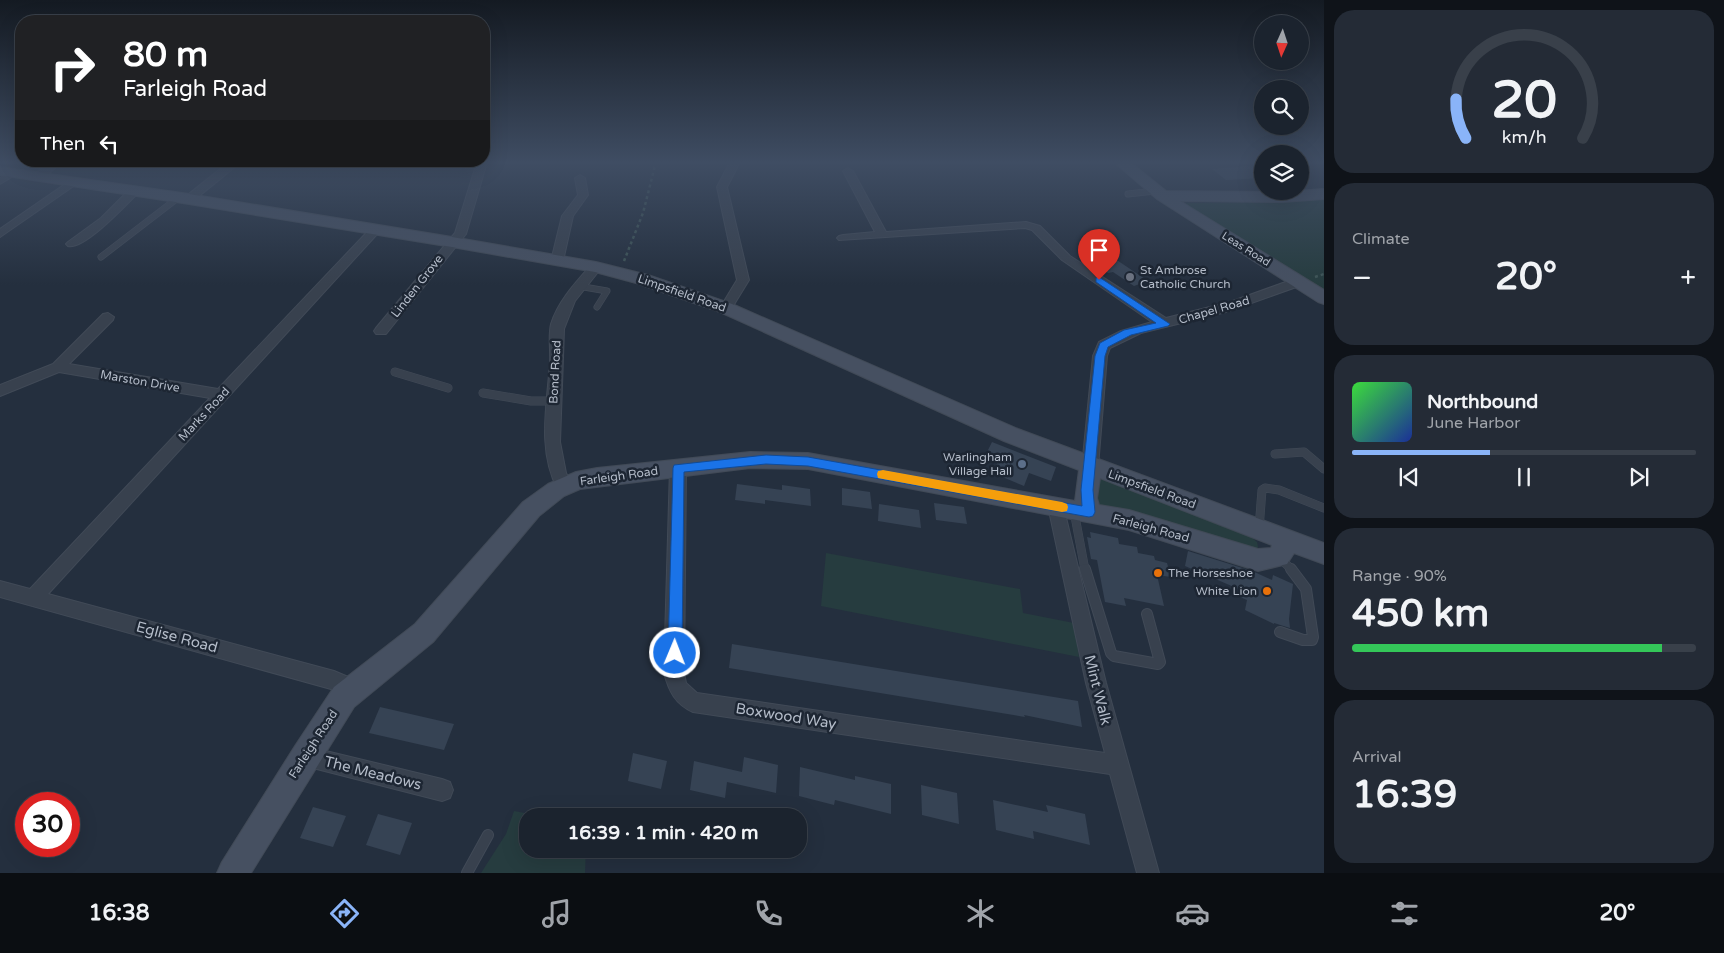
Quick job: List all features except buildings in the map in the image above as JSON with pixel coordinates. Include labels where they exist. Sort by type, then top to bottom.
[{"type":"main road","name":"Limpsfield Road","points":[[212,203],[557,260],[619,273],[726,308],[1002,431],[1259,530],[1281,548],[1324,554]]},
{"type":"main road","name":"Leas Road","points":[[1174,203],[1324,298]]},
{"type":"main road","name":"Farleigh Road","points":[[233,873],[304,756],[337,706],[353,689],[424,633],[531,509],[547,496],[564,486],[597,477],[678,468],[758,460],[808,461],[1073,509],[1156,527],[1258,560],[1281,548]]},
{"type":"main road","points":[[1073,509],[1086,498],[1090,466]]},
{"type":"street","points":[[0,234],[44,203]]},
{"type":"street","points":[[72,244],[105,220],[122,203]]},
{"type":"street","name":"Linden Grove","points":[[382,331],[460,234],[470,203]]},
{"type":"street","points":[[557,260],[568,216],[577,203]]},
{"type":"street","points":[[726,203],[743,280],[726,308]]},
{"type":"street","points":[[865,203],[882,235]]},
{"type":"street","points":[[843,238],[1026,225],[1036,228],[1066,258],[1165,324]]},
{"type":"street","name":"Marks Road","points":[[33,598],[375,230]]},
{"type":"street","name":"Bond Road","points":[[564,486],[555,462],[553,401],[557,363],[557,327],[564,308],[578,286],[596,267]]},
{"type":"street","name":"Chapel Road","points":[[1090,466],[1100,356],[1104,345],[1128,332],[1165,324],[1258,298],[1298,282]]},
{"type":"street","points":[[0,391],[58,367],[108,317]]},
{"type":"street","name":"Marston Drive","points":[[58,367],[222,395]]},
{"type":"street","name":"Boxwood Way","points":[[678,468],[674,673],[678,689],[693,702],[1117,765]]},
{"type":"street","name":"Mint Walk","points":[[1073,509],[1096,683],[1148,873]]},
{"type":"street","name":"Eglise Road","points":[[0,589],[317,675],[340,682],[353,689]]},
{"type":"street","name":"The Meadows","points":[[304,756],[442,790]]},
{"type":"lane","points":[[101,257],[177,203]]},
{"type":"lane","points":[[578,286],[608,292],[597,307]]},
{"type":"lane","points":[[395,372],[448,388]]},
{"type":"lane","points":[[483,393],[531,401],[553,401]]},
{"type":"lane","points":[[1275,454],[1304,452],[1324,469]]},
{"type":"lane","points":[[1259,530],[1262,490],[1265,488],[1279,490],[1324,508]]},
{"type":"lane","points":[[1073,509],[1084,565],[1114,656],[1158,664],[1160,662],[1147,614]]},
{"type":"lane","points":[[1280,632],[1303,640],[1312,640],[1313,637],[1303,582],[1281,548]]},
{"type":"lane","points":[[467,873],[488,835]]},
{"type":"path","points":[[619,273],[637,232],[646,203]]},
{"type":"green space","points":[[1179,203],[1324,203],[1324,294]]},
{"type":"green space","points":[[1098,479],[1106,480],[1250,536],[1257,542],[1258,547],[1256,550],[1147,516],[1101,508],[1094,501]]},
{"type":"green space","points":[[826,553],[1020,589],[1023,613],[1074,623],[1079,657],[821,606]]},
{"type":"green space","points":[[514,811],[519,812],[519,858],[586,858],[585,873],[481,873],[506,834]]},
{"type":"slow traffic","points":[[883,474],[1062,507]]},
{"type":"place","name":"St Ambrose Catholic Church","points":[[1130,277]]},
{"type":"place","name":"Warlingham Village Hall","points":[[1022,464]]},
{"type":"place","name":"The Horseshoe","points":[[1158,573]]},
{"type":"place","name":"White Lion","points":[[1267,591]]},
{"type":"route","points":[[675,653],[678,468],[766,459],[808,461],[1089,512],[1086,498],[1088,474],[1100,356],[1104,345],[1128,332],[1165,324],[1099,280]]}]
